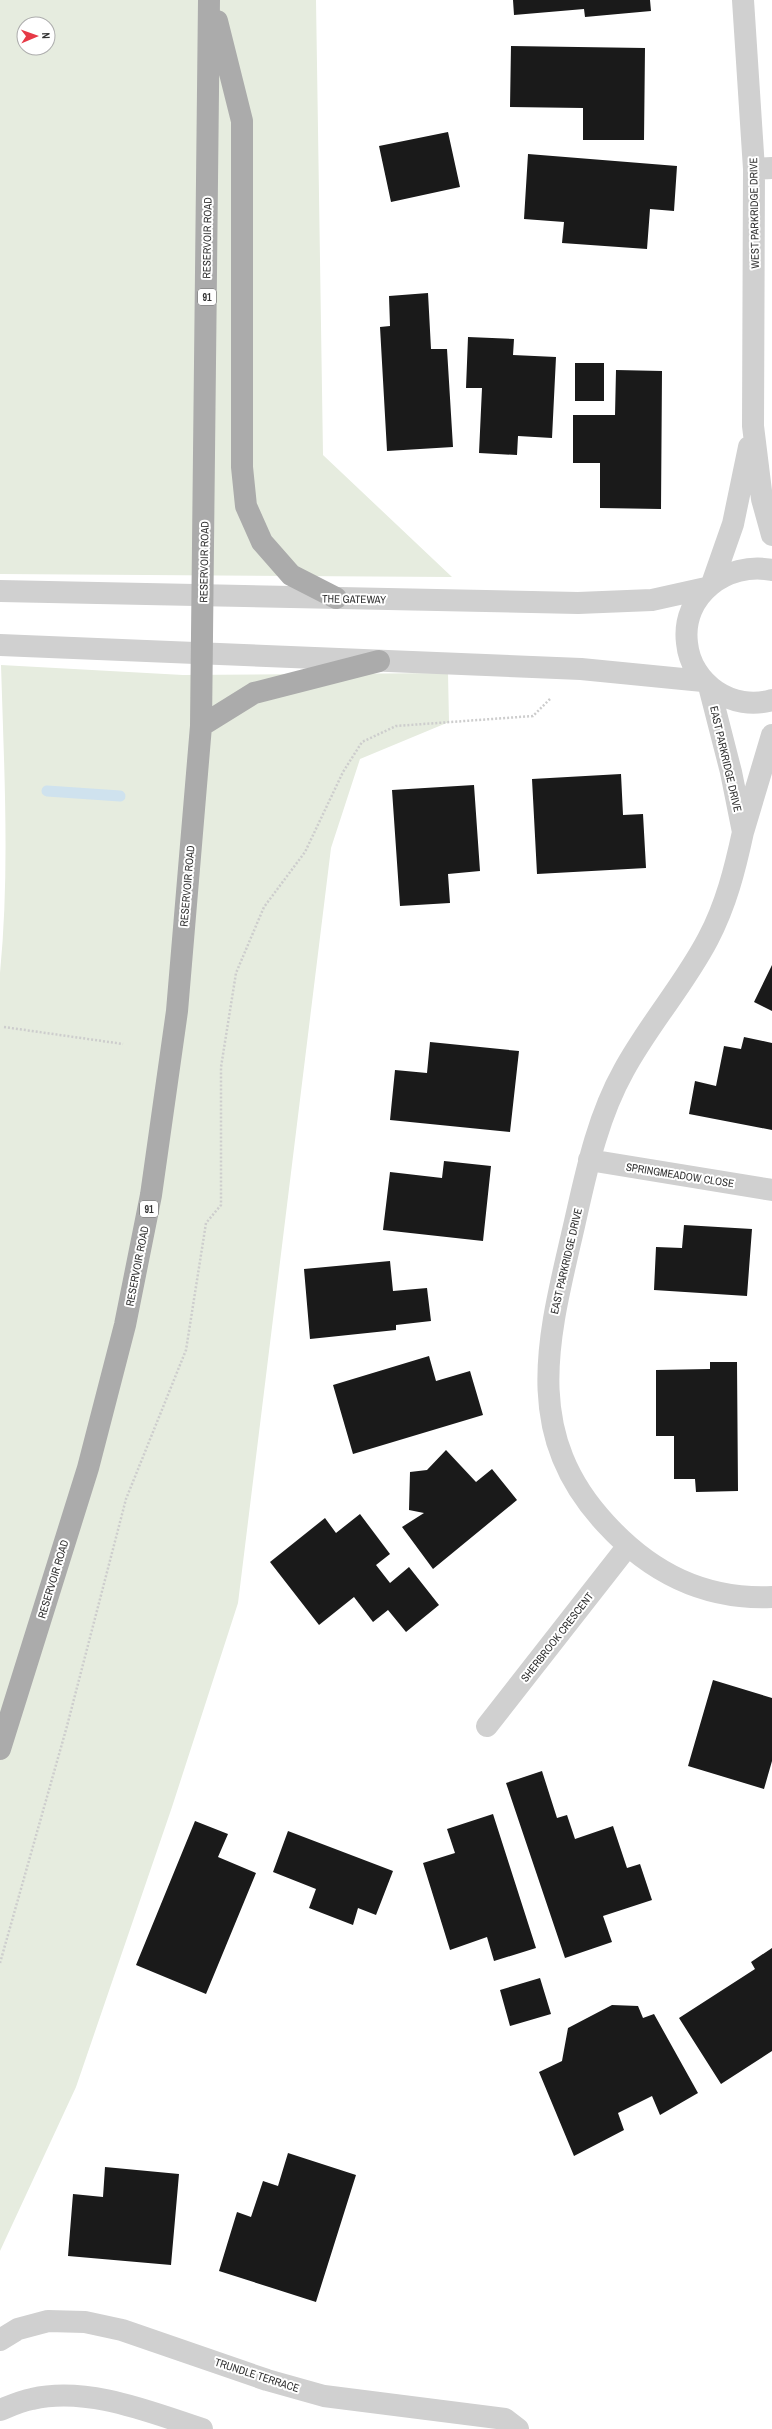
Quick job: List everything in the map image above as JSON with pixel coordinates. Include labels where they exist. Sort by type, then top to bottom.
[{"type":"main road","name":"RESERVOIR ROAD","points":[[0,1749],[88,1468],[125,1325],[148,1210],[166,1103],[177,1011],[201,726],[211,0]]},
{"type":"main road","points":[[211,0],[242,121],[242,467],[246,506],[262,542],[291,575],[336,598]]},
{"type":"main road","points":[[201,726],[254,693],[379,661]]},
{"type":"street","name":"WEST PARKRIDGE DRIVE","points":[[742,0],[763,168],[753,426],[762,499],[772,535]]},
{"type":"street","name":"WEST PARKRIDGE DRIVE","points":[[710,585],[733,524],[753,426]]},
{"type":"street","name":"THE GATEWAY","points":[[0,591],[585,603],[652,600],[710,585],[738,570],[751,568],[772,570]]},
{"type":"street","points":[[710,585],[694,604],[687,623],[687,644],[692,663],[706,683],[725,697],[744,703],[772,700]]},
{"type":"street","points":[[0,645],[581,669],[706,683]]},
{"type":"street","name":"EAST PARKRIDGE DRIVE","points":[[706,683],[731,772],[743,832]]},
{"type":"street","name":"EAST PARKRIDGE DRIVE","points":[[772,735],[743,832],[734,873],[724,904],[709,938],[686,978],[624,1070],[602,1118],[589,1160],[550,1332],[547,1378],[552,1418],[564,1460],[579,1489],[601,1519],[627,1547],[653,1567],[686,1584],[724,1594],[772,1597]]},
{"type":"street","name":"SPRINGMEADOW CLOSE","points":[[589,1160],[772,1190]]},
{"type":"street","name":"SHERBROOK CRESCENT","points":[[487,1726],[627,1547]]},
{"type":"street","name":"TRUNDLE TERRACE","points":[[0,2340],[18,2329],[48,2322],[85,2322],[122,2330],[267,2380],[324,2396],[505,2419],[518,2429]]},
{"type":"street","points":[[0,2410],[33,2398],[78,2396],[117,2402],[202,2429]]},
{"type":"path","points":[[0,1962],[67,1726],[126,1499],[186,1350],[206,1223],[221,1205],[221,1067],[236,973],[264,907],[305,852],[343,772],[362,742],[396,726],[533,716],[581,669]]},
{"type":"path","points":[[4,1027],[123,1044]]},
{"type":"shaded area","points":[[0,0],[316,0],[323,455],[452,577],[0,574]]},
{"type":"shaded area","points":[[1,665],[183,675],[448,673],[449,722],[360,759],[331,848],[238,1603],[172,1807],[76,2087],[0,2251],[0,973],[6,858]]},
{"type":"building","points":[[513,0],[650,0],[651,11],[585,17],[584,9],[514,15]]},
{"type":"building","points":[[511,46],[645,48],[644,140],[583,140],[583,108],[510,107]]},
{"type":"building","points":[[448,132],[460,187],[391,202],[379,146]]},
{"type":"building","points":[[528,154],[677,166],[674,211],[650,209],[647,249],[562,243],[564,222],[524,219]]},
{"type":"building","points":[[428,293],[431,349],[447,349],[453,447],[387,451],[380,327],[390,326],[389,296]]},
{"type":"building","points":[[468,337],[514,339],[513,355],[556,357],[552,438],[518,436],[517,455],[479,453],[482,388],[466,388]]},
{"type":"building","points":[[575,363],[604,363],[604,401],[575,401]]},
{"type":"building","points":[[616,370],[662,371],[661,509],[600,508],[600,463],[573,463],[573,415],[615,415]]},
{"type":"building","points":[[621,774],[623,815],[643,814],[646,868],[537,874],[532,779]]},
{"type":"building","points":[[474,785],[480,871],[448,874],[450,903],[400,906],[392,790]]},
{"type":"building","points":[[772,965],[772,1011],[754,1002]]},
{"type":"building","points":[[744,1037],[772,1043],[772,1130],[689,1114],[695,1081],[716,1086],[724,1046],[741,1049]]},
{"type":"building","points":[[430,1042],[519,1051],[510,1132],[390,1120],[395,1070],[427,1073]]},
{"type":"building","points":[[444,1161],[491,1166],[483,1241],[383,1230],[390,1172],[442,1178]]},
{"type":"building","points":[[684,1225],[752,1229],[747,1296],[654,1290],[656,1247],[682,1248]]},
{"type":"building","points":[[390,1261],[393,1291],[427,1288],[431,1321],[396,1325],[396,1330],[310,1339],[304,1269]]},
{"type":"building","points":[[429,1356],[436,1381],[470,1371],[483,1415],[353,1454],[333,1385]]},
{"type":"building","points":[[710,1362],[737,1362],[738,1491],[696,1492],[695,1479],[674,1479],[674,1436],[656,1436],[656,1370],[710,1369]]},
{"type":"building","points":[[446,1450],[476,1482],[492,1469],[517,1500],[433,1569],[402,1527],[424,1513],[409,1510],[410,1472],[427,1470]]},
{"type":"building","points":[[360,1514],[390,1554],[376,1565],[390,1583],[409,1567],[439,1605],[406,1632],[388,1610],[373,1622],[354,1597],[319,1625],[270,1562],[325,1518],[336,1533]]},
{"type":"building","points":[[713,1680],[772,1698],[772,1761],[764,1789],[688,1766]]},
{"type":"building","points":[[542,1771],[557,1818],[567,1815],[575,1839],[613,1826],[627,1868],[640,1864],[652,1900],[603,1916],[612,1942],[565,1958],[506,1783]]},
{"type":"building","points":[[493,1814],[536,1948],[494,1961],[487,1937],[450,1950],[423,1863],[455,1853],[447,1829]]},
{"type":"building","points":[[195,1821],[228,1834],[218,1857],[256,1873],[206,1994],[136,1965]]},
{"type":"building","points":[[288,1831],[393,1871],[376,1915],[358,1908],[353,1925],[309,1908],[316,1889],[273,1872]]},
{"type":"building","points":[[772,1948],[772,2051],[721,2084],[679,2018],[755,1969],[751,1962]]},
{"type":"building","points":[[540,1978],[551,2014],[510,2026],[500,1990]]},
{"type":"building","points":[[612,2005],[638,2006],[643,2018],[654,2014],[698,2093],[660,2115],[652,2096],[618,2113],[624,2130],[574,2156],[539,2072],[562,2061],[568,2028]]},
{"type":"building","points":[[288,2153],[356,2175],[316,2302],[219,2271],[237,2212],[251,2217],[263,2181],[278,2186]]},
{"type":"building","points":[[105,2167],[179,2174],[171,2265],[68,2256],[73,2194],[103,2197]]},
{"type":"waterway","points":[[47,791],[120,796]]}]
